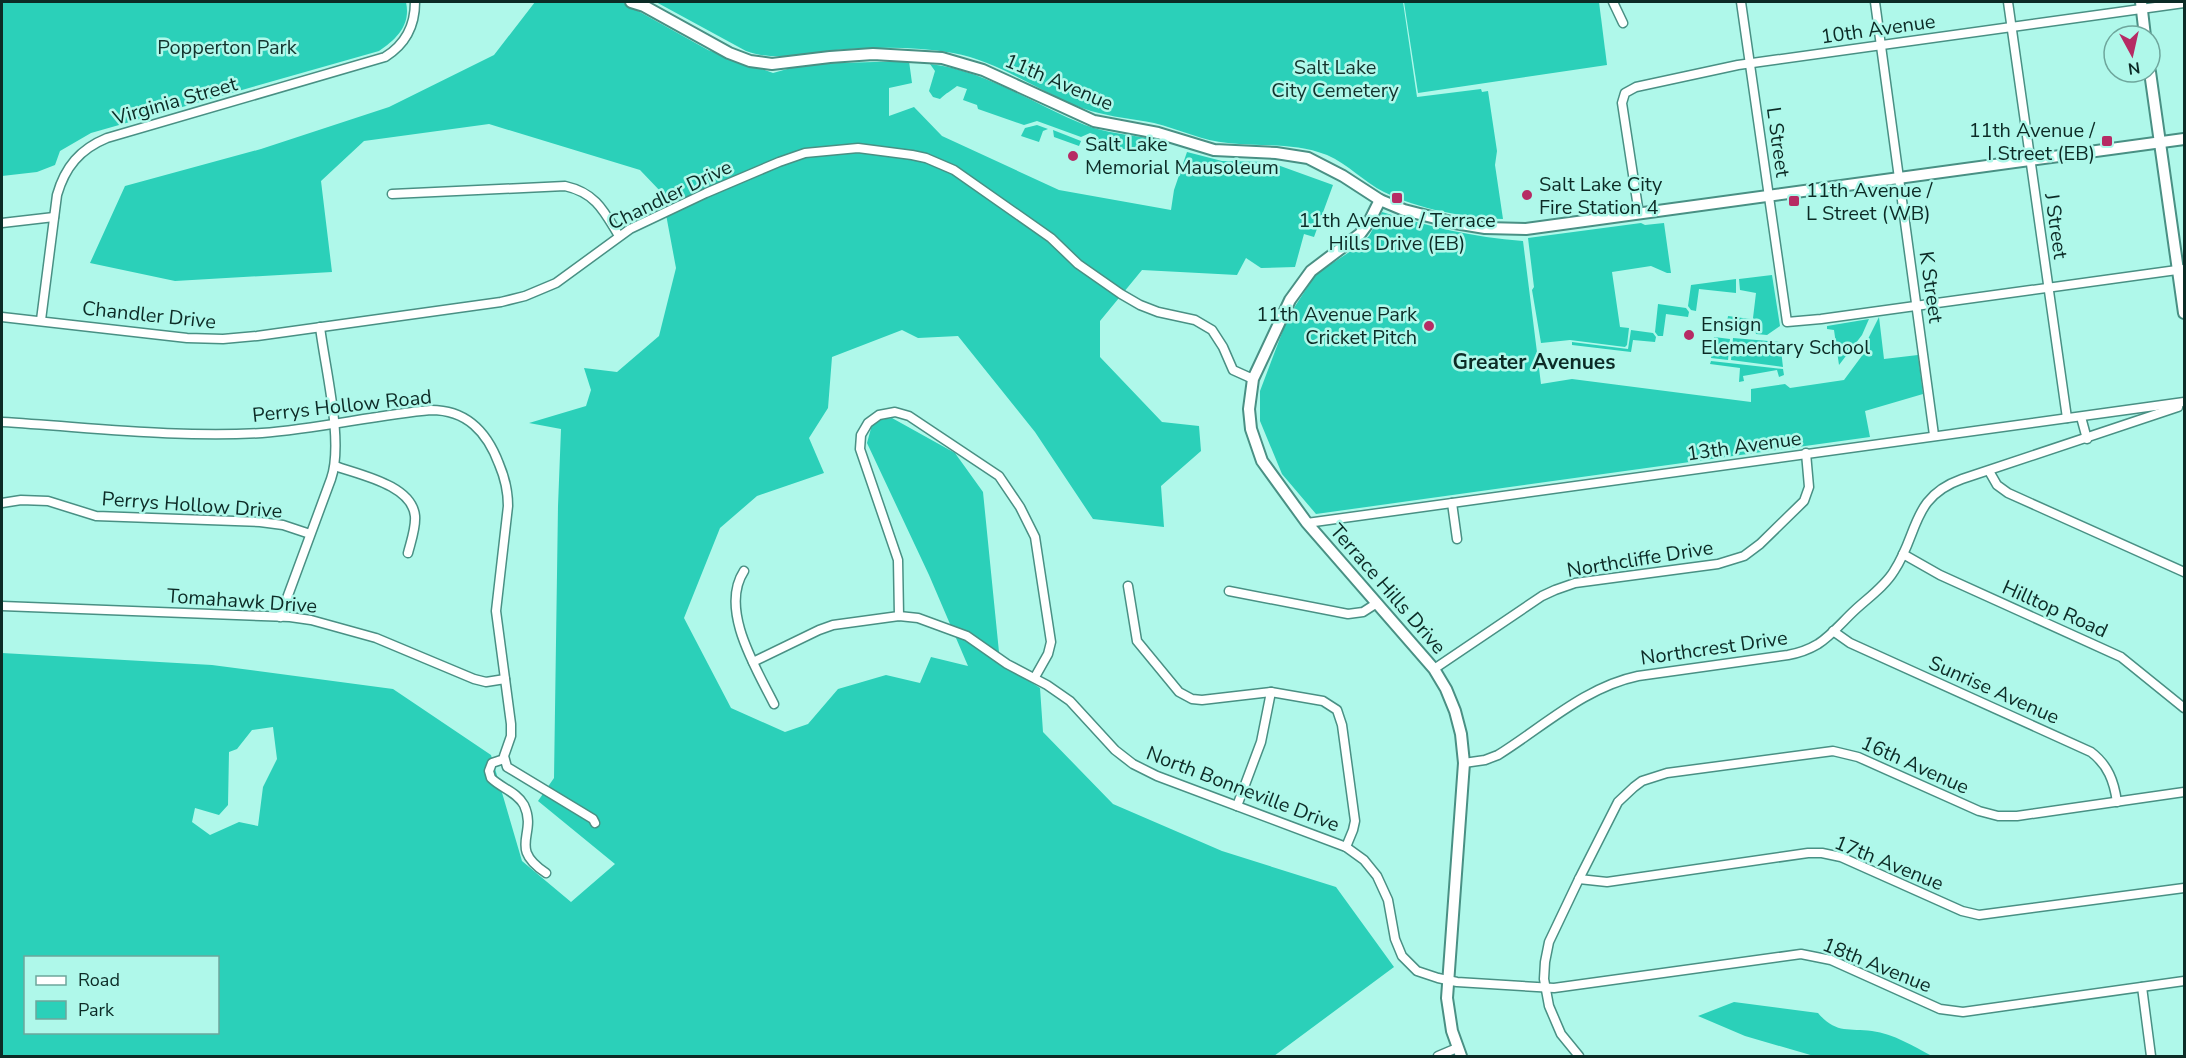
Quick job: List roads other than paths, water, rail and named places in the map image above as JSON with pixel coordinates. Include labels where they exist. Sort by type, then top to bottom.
[{"type":"street","name":"Virginia Street","points":[[42,320],[57,195],[63,177],[73,161],[88,147],[107,138],[385,57],[400,46],[409,33],[414,20],[415,2]]},
{"type":"street","name":"11th Avenue","points":[[631,2],[644,6],[729,53],[750,61],[772,64],[873,54],[942,58],[983,70],[1094,121],[1158,133],[1215,150],[1276,153],[1308,158],[1343,176],[1380,200],[1404,210],[1485,228],[1526,229],[2184,139]]},
{"type":"street","points":[[1613,2],[1623,23]]},
{"type":"street","name":"L Street","points":[[1741,2],[1787,322],[1917,306]]},
{"type":"street","name":"K Street","points":[[1875,2],[1934,435]]},
{"type":"street","name":"J Street","points":[[2008,2],[2067,418]]},
{"type":"street","name":"10th Avenue","points":[[1639,214],[1622,103],[1625,93],[1636,87],[1750,63],[2012,27],[2141,5],[2184,3]]},
{"type":"street","points":[[2141,5],[2143,24]]},
{"type":"street","points":[[2152,84],[2181,269],[2184,312]]},
{"type":"street","name":"Chandler Drive","points":[[2,317],[205,339],[240,338],[501,302],[525,296],[564,278],[619,236],[678,205],[778,162],[805,153],[858,148],[912,154],[942,164],[966,177],[1051,238],[1078,264],[1121,294],[1149,309],[1186,317],[1204,325],[1218,338],[1233,370],[1253,379]]},
{"type":"street","points":[[392,194],[565,186],[580,190],[594,198],[619,236]]},
{"type":"street","name":"Terrace Hills Drive","points":[[1380,200],[1360,234],[1317,266],[1300,285],[1282,315],[1253,379],[1249,409],[1256,448],[1268,471],[1307,523],[1434,669],[1446,688],[1455,711],[1461,734],[1464,763],[1448,980],[1450,1021],[1459,1052]]},
{"type":"street","points":[[2,223],[54,217]]},
{"type":"street","points":[[1917,306],[2181,269]]},
{"type":"street","points":[[280,616],[335,466],[334,423],[320,327]]},
{"type":"street","name":"13th Avenue","points":[[1307,523],[1934,435],[2184,404]]},
{"type":"street","name":"Northcrest Drive","points":[[1464,763],[1485,760],[1497,755],[1590,694],[1616,681],[1796,654],[1817,644],[1888,579],[1903,554],[1923,508],[1935,493],[1949,484],[2087,439],[2184,404]]},
{"type":"street","name":"Perrys Hollow Road","points":[[2,422],[199,433],[262,433],[438,410],[466,418],[490,442],[504,477],[508,496],[496,605],[511,730],[504,759],[492,764],[489,771],[491,778],[518,798],[524,806],[527,817],[525,851],[529,860],[546,873]]},
{"type":"street","points":[[899,616],[898,563],[859,442],[872,418],[885,412],[909,416],[999,476],[1020,507],[1035,537],[1051,642],[1048,654],[1035,677]]},
{"type":"street","points":[[2081,417],[2087,439]]},
{"type":"street","name":"Northcliffe Drive","points":[[1434,669],[1542,596],[1562,587],[1718,564],[1744,556],[1760,544],[1804,501],[1809,487],[1806,453]]},
{"type":"street","points":[[335,466],[394,488],[405,495],[415,515],[408,553]]},
{"type":"street","points":[[1989,471],[1997,485],[2008,493],[2184,572]]},
{"type":"street","name":"Perrys Hollow Drive","points":[[2,503],[21,500],[48,501],[96,516],[266,522],[310,534]]},
{"type":"street","points":[[1452,503],[1457,539]]},
{"type":"street","name":"Hilltop Road","points":[[1903,554],[1940,574],[2121,657],[2184,708]]},
{"type":"street","points":[[744,571],[737,584],[736,605],[742,637],[774,704]]},
{"type":"street","points":[[1128,586],[1134,633],[1139,645],[1179,692],[1188,697],[1206,700],[1270,692],[1323,701],[1333,706],[1340,715],[1355,821],[1346,847]]},
{"type":"street","points":[[1229,591],[1348,614],[1363,612],[1377,603]]},
{"type":"street","name":"Tomahawk Drive","points":[[2,606],[280,616],[311,620],[376,638],[474,680],[505,679]]},
{"type":"street","name":"North Bonneville Drive","points":[[753,662],[825,627],[899,616],[918,618],[967,636],[1007,664],[1035,677],[1070,702],[1104,740],[1132,764],[1157,776],[1346,847],[1364,860],[1382,886],[1391,912],[1395,939],[1402,956],[1417,970],[1448,980]]},
{"type":"street","name":"Sunrise Avenue","points":[[1833,631],[1850,643],[2091,752],[2101,760],[2108,771],[2114,784],[2117,802]]},
{"type":"street","points":[[1237,806],[1261,742],[1270,692]]},
{"type":"street","name":"16th Avenue","points":[[1579,1056],[1557,1026],[1549,1006],[1544,968],[1549,942],[1614,809],[1625,795],[1642,782],[1667,773],[1833,751],[1858,757],[1979,811],[1998,816],[2017,816],[2184,792]]},
{"type":"street","points":[[504,759],[508,768],[539,785],[595,823]]},
{"type":"street","name":"17th Avenue","points":[[1579,879],[1607,882],[1808,853],[1822,853],[1841,857],[1962,911],[1979,915],[2184,888]]},
{"type":"street","name":"18th Avenue","points":[[1448,980],[1545,988],[1801,954],[1831,960],[1932,1006],[1955,1012],[2184,981]]},
{"type":"street","points":[[2142,987],[2151,1056]]},
{"type":"street","points":[[1438,1056],[1459,1052]]},
{"type":"place","name":"11th Avenue / I Street (EB)","points":[[2107,141]]},
{"type":"place","name":"Salt Lake Memorial Mausoleum","points":[[1073,156]]},
{"type":"place","name":"Salt Lake City Fire Station 4","points":[[1527,195]]},
{"type":"place","name":"11th Avenue / Terrace Hills Drive (EB)","points":[[1397,198]]},
{"type":"place","name":"11th Avenue / L Street (WB)","points":[[1794,201]]},
{"type":"place","name":"11th Avenue Park Cricket Pitch","points":[[1429,326]]},
{"type":"place","name":"Ensign Elementary School","points":[[1689,335]]},
{"type":"district","name":"Greater Avenues","points":[[1534,362]]},
{"type":"park label","name":"Popperton Park","points":[[227,47]]},
{"type":"park label","name":"Salt Lake City Cemetery","points":[[1335,78]]}]
